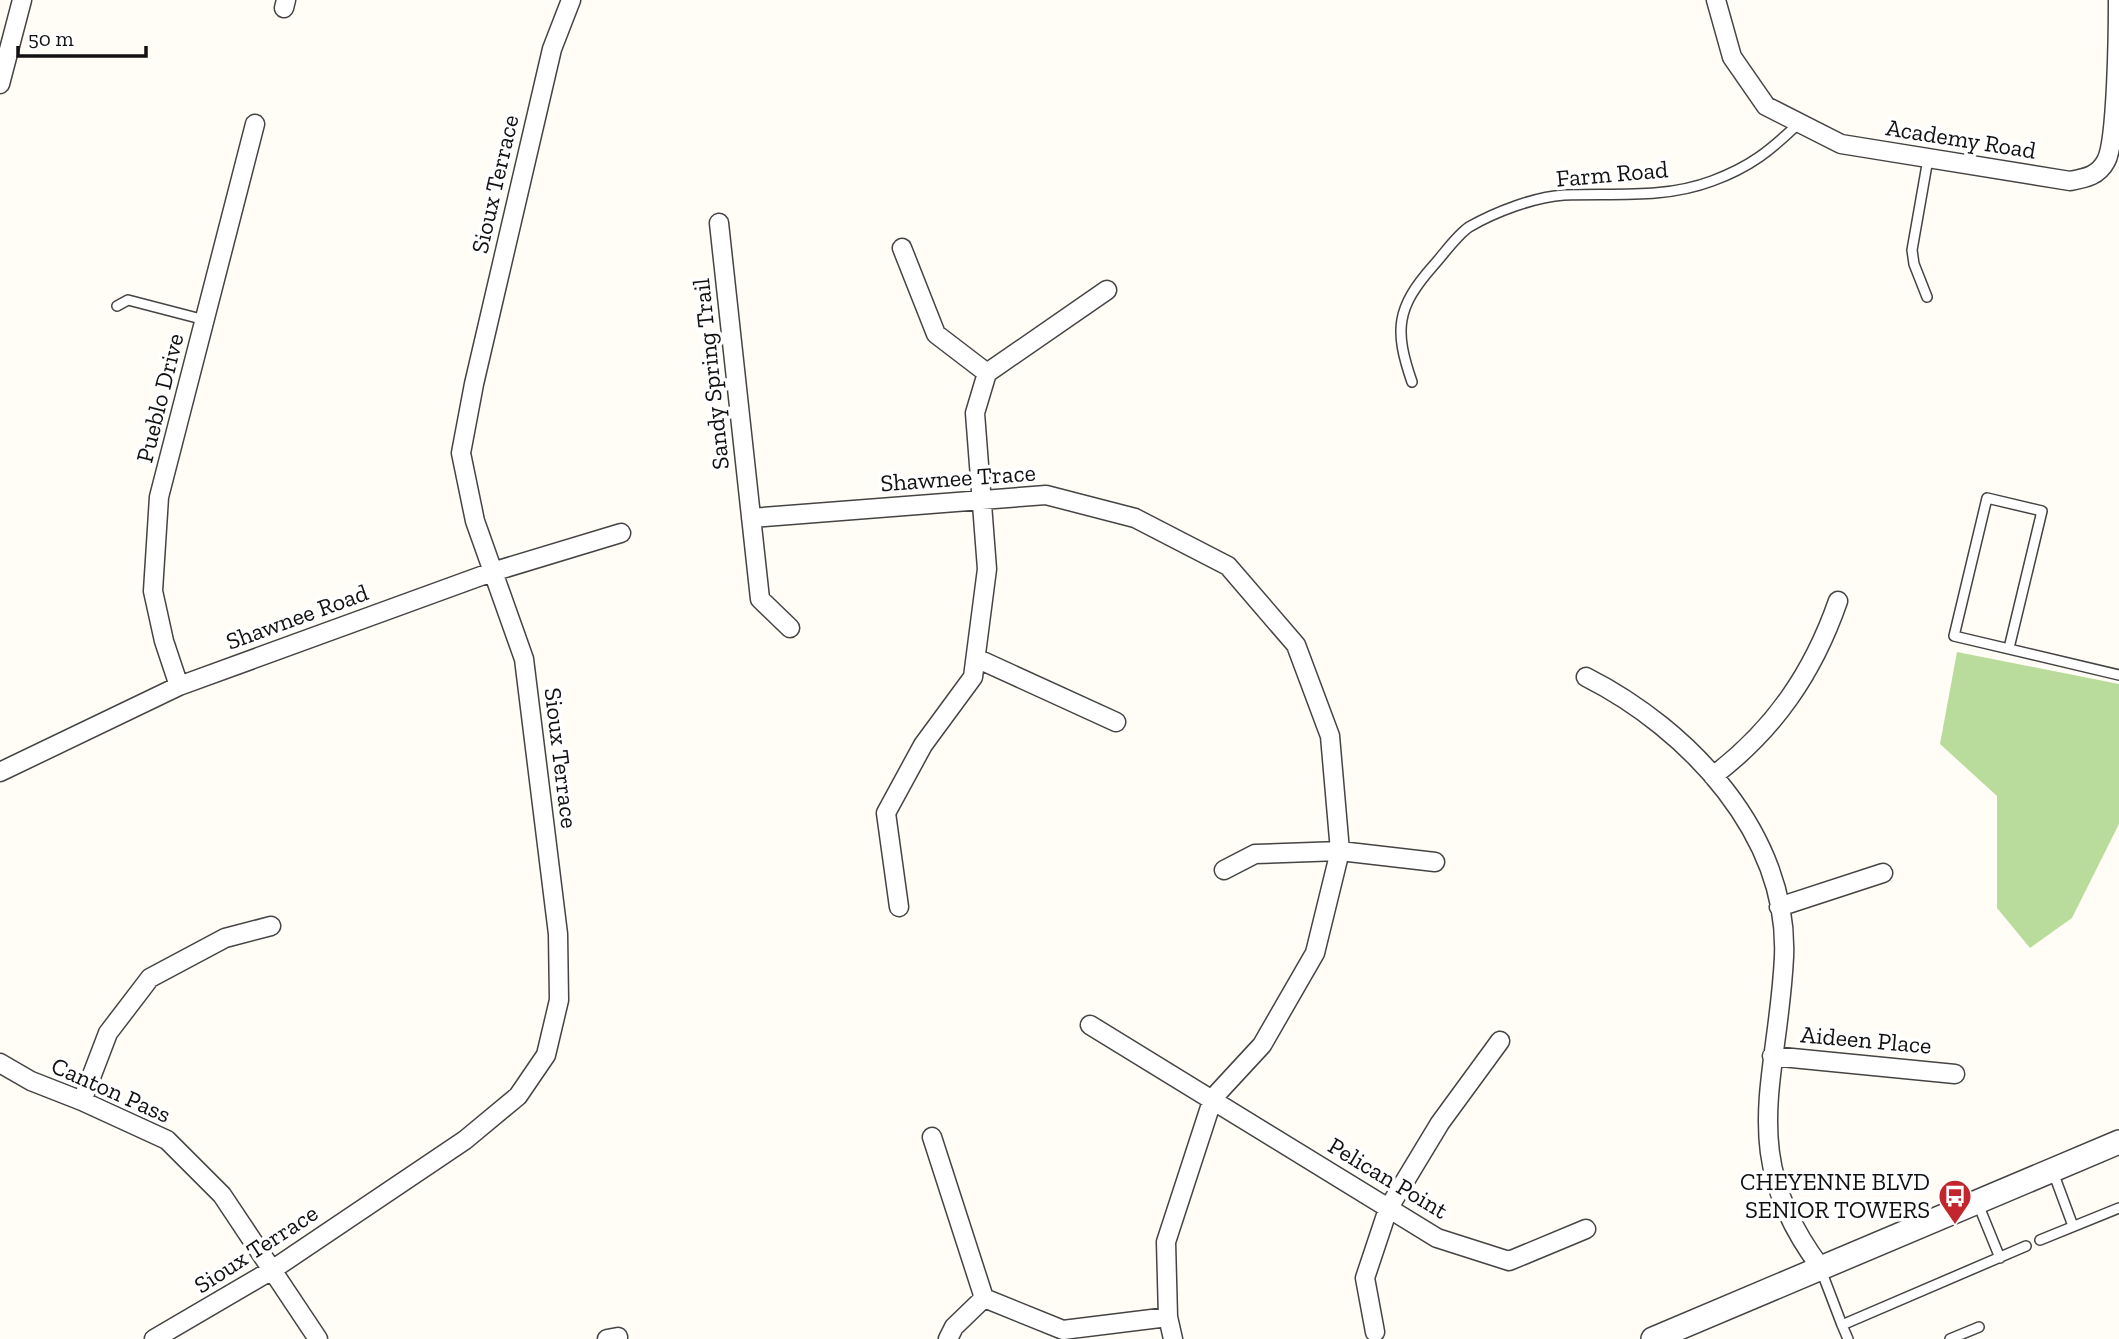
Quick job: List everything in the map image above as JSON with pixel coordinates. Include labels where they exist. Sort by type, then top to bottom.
[{"type":"street","points":[[0,84],[22,0]]},
{"type":"street","name":"Sioux Terrace","points":[[155,1339],[272,1270],[466,1140],[518,1096],[546,1055],[559,1000],[558,934],[524,659],[475,521],[461,453],[474,384],[552,49],[571,0]]},
{"type":"street","name":"Academy Road","points":[[1716,0],[1732,57],[1766,107],[1841,144],[2070,181],[2095,176],[2107,160],[2114,127],[2118,0]]},
{"type":"street","name":"Pueblo Drive","points":[[179,686],[164,641],[153,591],[159,498],[255,124]]},
{"type":"street","name":"Sandy Spring Trail","points":[[719,223],[760,599],[790,628]]},
{"type":"street","points":[[902,248],[936,334],[987,373]]},
{"type":"street","points":[[899,907],[886,813],[922,746],[973,677],[987,569],[975,413],[987,373],[1107,290]]},
{"type":"street","name":"Shawnee Trace","points":[[751,519],[1046,495],[1135,518],[1228,565],[1296,645],[1330,736],[1340,851],[1315,953],[1262,1045],[1213,1098],[1166,1242],[1168,1317],[1173,1339]]},
{"type":"street","name":"Shawnee Road","points":[[0,772],[179,686],[492,572],[621,533]]},
{"type":"street","points":[[1713,776],[1754,742],[1780,713],[1815,658],[1838,601]]},
{"type":"street","points":[[976,657],[1116,722]]},
{"type":"street","points":[[1586,677],[1651,718],[1713,776],[1736,804],[1758,842],[1779,907],[1784,958],[1766,1105],[1769,1154],[1789,1216],[1821,1268]]},
{"type":"street","points":[[1224,870],[1255,854],[1340,851],[1435,862]]},
{"type":"street","points":[[1779,907],[1882,873]]},
{"type":"street","points":[[82,1101],[108,1033],[150,978],[225,938],[271,926]]},
{"type":"street","name":"Pelican Point","points":[[1090,1025],[1213,1098],[1437,1238],[1510,1261],[1586,1228]]},
{"type":"street","points":[[1375,1332],[1365,1278],[1388,1209],[1440,1123],[1500,1041]]},
{"type":"street","name":"Aideen Place","points":[[1772,1056],[1955,1073]]},
{"type":"street","name":"Canton Pass","points":[[0,1063],[31,1081],[167,1140],[222,1195],[318,1339]]},
{"type":"street","points":[[933,1137],[984,1298]]},
{"type":"street","points":[[1653,1339],[2119,1142]]},
{"type":"street","points":[[984,1298],[1063,1330],[1168,1317]]},
{"type":"street","points":[[948,1339],[954,1327],[984,1298]]},
{"type":"lane","name":"Farm Road","points":[[1412,382],[1402,352],[1401,321],[1410,293],[1467,228],[1514,207],[1561,195],[1650,195],[1710,182],[1762,158],[1799,123]]},
{"type":"lane","points":[[1927,297],[1914,264],[1912,250],[1928,159]]},
{"type":"lane","points":[[117,306],[128,299],[205,320]]},
{"type":"lane","points":[[2009,648],[2042,511],[1987,498],[1954,636],[2119,675]]},
{"type":"lane","points":[[2052,1170],[2073,1226]]},
{"type":"lane","points":[[1977,1202],[2000,1258]]},
{"type":"lane","points":[[2040,1240],[2119,1208]]},
{"type":"lane","points":[[1842,1325],[2026,1247]]},
{"type":"lane","points":[[1821,1268],[1848,1339]]},
{"type":"lane","points":[[1950,1339],[1979,1327]]},
{"type":"green space","points":[[1957,652],[2119,684],[2119,824],[2072,918],[2030,948],[1997,908],[1997,796],[1940,744]]},
{"type":"place","name":"CHEYENNE BLVD SENIOR TOWERS","points":[[1955,1226]]}]
